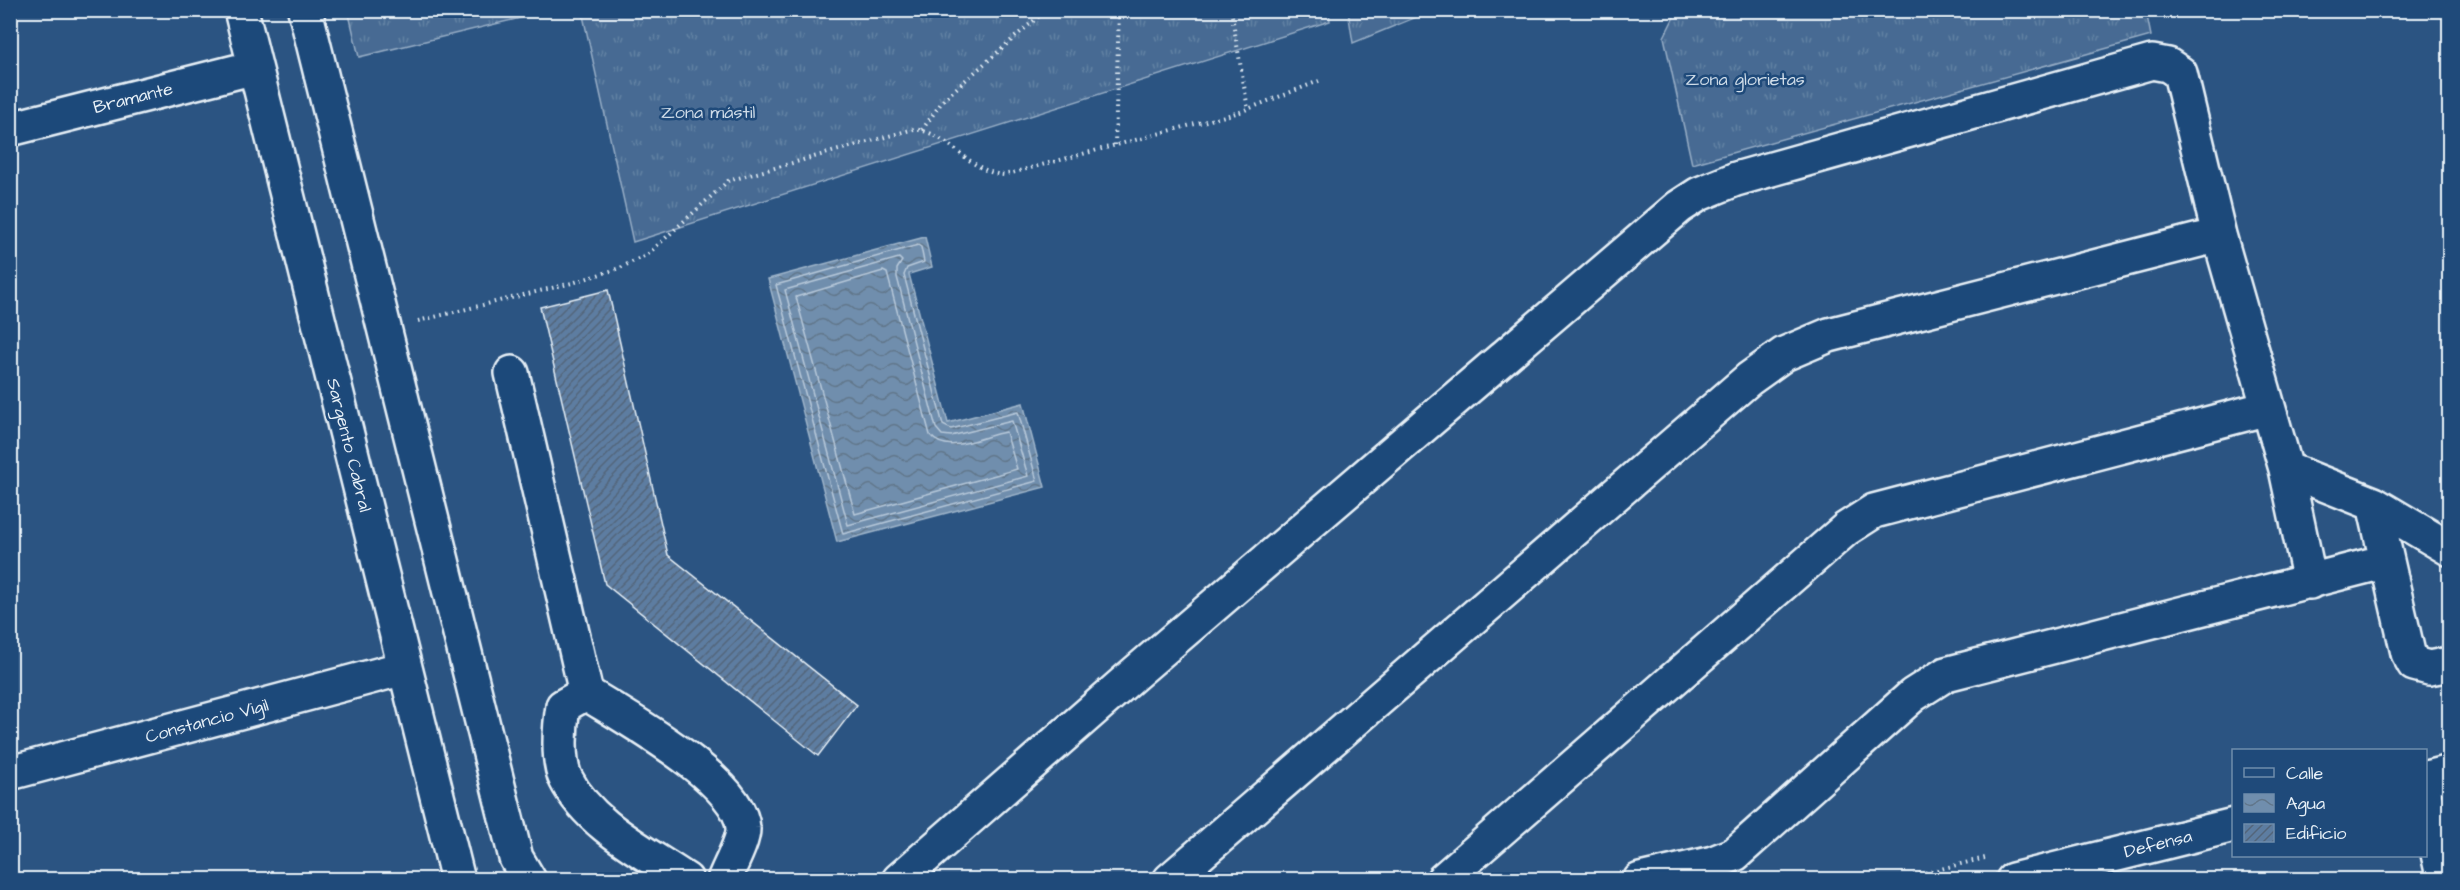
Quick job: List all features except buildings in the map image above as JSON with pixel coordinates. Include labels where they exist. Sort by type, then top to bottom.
[{"type":"street","name":"Sargento Cabral","points":[[241,10],[458,879]]},
{"type":"street","points":[[305,10],[516,858],[529,879]]},
{"type":"street","points":[[899,879],[1679,207],[1699,194],[1736,179],[2152,62],[2168,65],[2180,73],[2219,235],[2286,469],[2310,582]]},
{"type":"street","name":"Bramante","points":[[10,129],[255,67]]},
{"type":"street","points":[[1170,879],[1740,387],[1784,354],[1829,335],[2219,235]]},
{"type":"street","points":[[512,373],[586,693],[663,741],[699,768],[740,811],[743,830],[724,879]]},
{"type":"street","points":[[1443,879],[1846,529],[1874,512],[2268,408]]},
{"type":"street","points":[[2286,469],[2374,504],[2450,549]]},
{"type":"street","points":[[2374,504],[2408,653],[2415,664],[2429,668],[2450,664]]},
{"type":"street","points":[[1640,879],[1713,863],[1735,854],[1912,695],[1946,674],[2387,561]]},
{"type":"street","name":"Constancio Vigil","points":[[10,773],[404,668]]},
{"type":"street","points":[[586,693],[562,706],[559,729],[565,778],[594,817],[686,879]]},
{"type":"street","points":[[2427,778],[2450,772]]},
{"type":"street","points":[[2427,805],[2444,879]]},
{"type":"street","name":"Defensa","points":[[2013,879],[2232,825]]},
{"type":"path","points":[[922,130],[944,99],[1046,10]]},
{"type":"path","points":[[1115,145],[1119,10]]},
{"type":"path","points":[[1232,10],[1248,109]]},
{"type":"path","points":[[385,329],[620,268],[648,254],[728,181],[914,129],[935,135],[984,171],[1004,175],[1248,109],[1318,81]]},
{"type":"green space","points":[[348,10],[549,10],[549,11],[359,57]]},
{"type":"green space","points":[[1348,10],[1431,11],[1353,43]]},
{"type":"green space","name":"Zona mástil","points":[[582,11],[1329,11],[1330,21],[633,242]]},
{"type":"green space","name":"Zona glorietas","points":[[1677,11],[2146,11],[2151,36],[1692,164],[1664,37]]},
{"type":"water","points":[[925,237],[932,267],[909,274],[948,423],[1023,403],[1045,487],[837,542],[768,279]]}]
